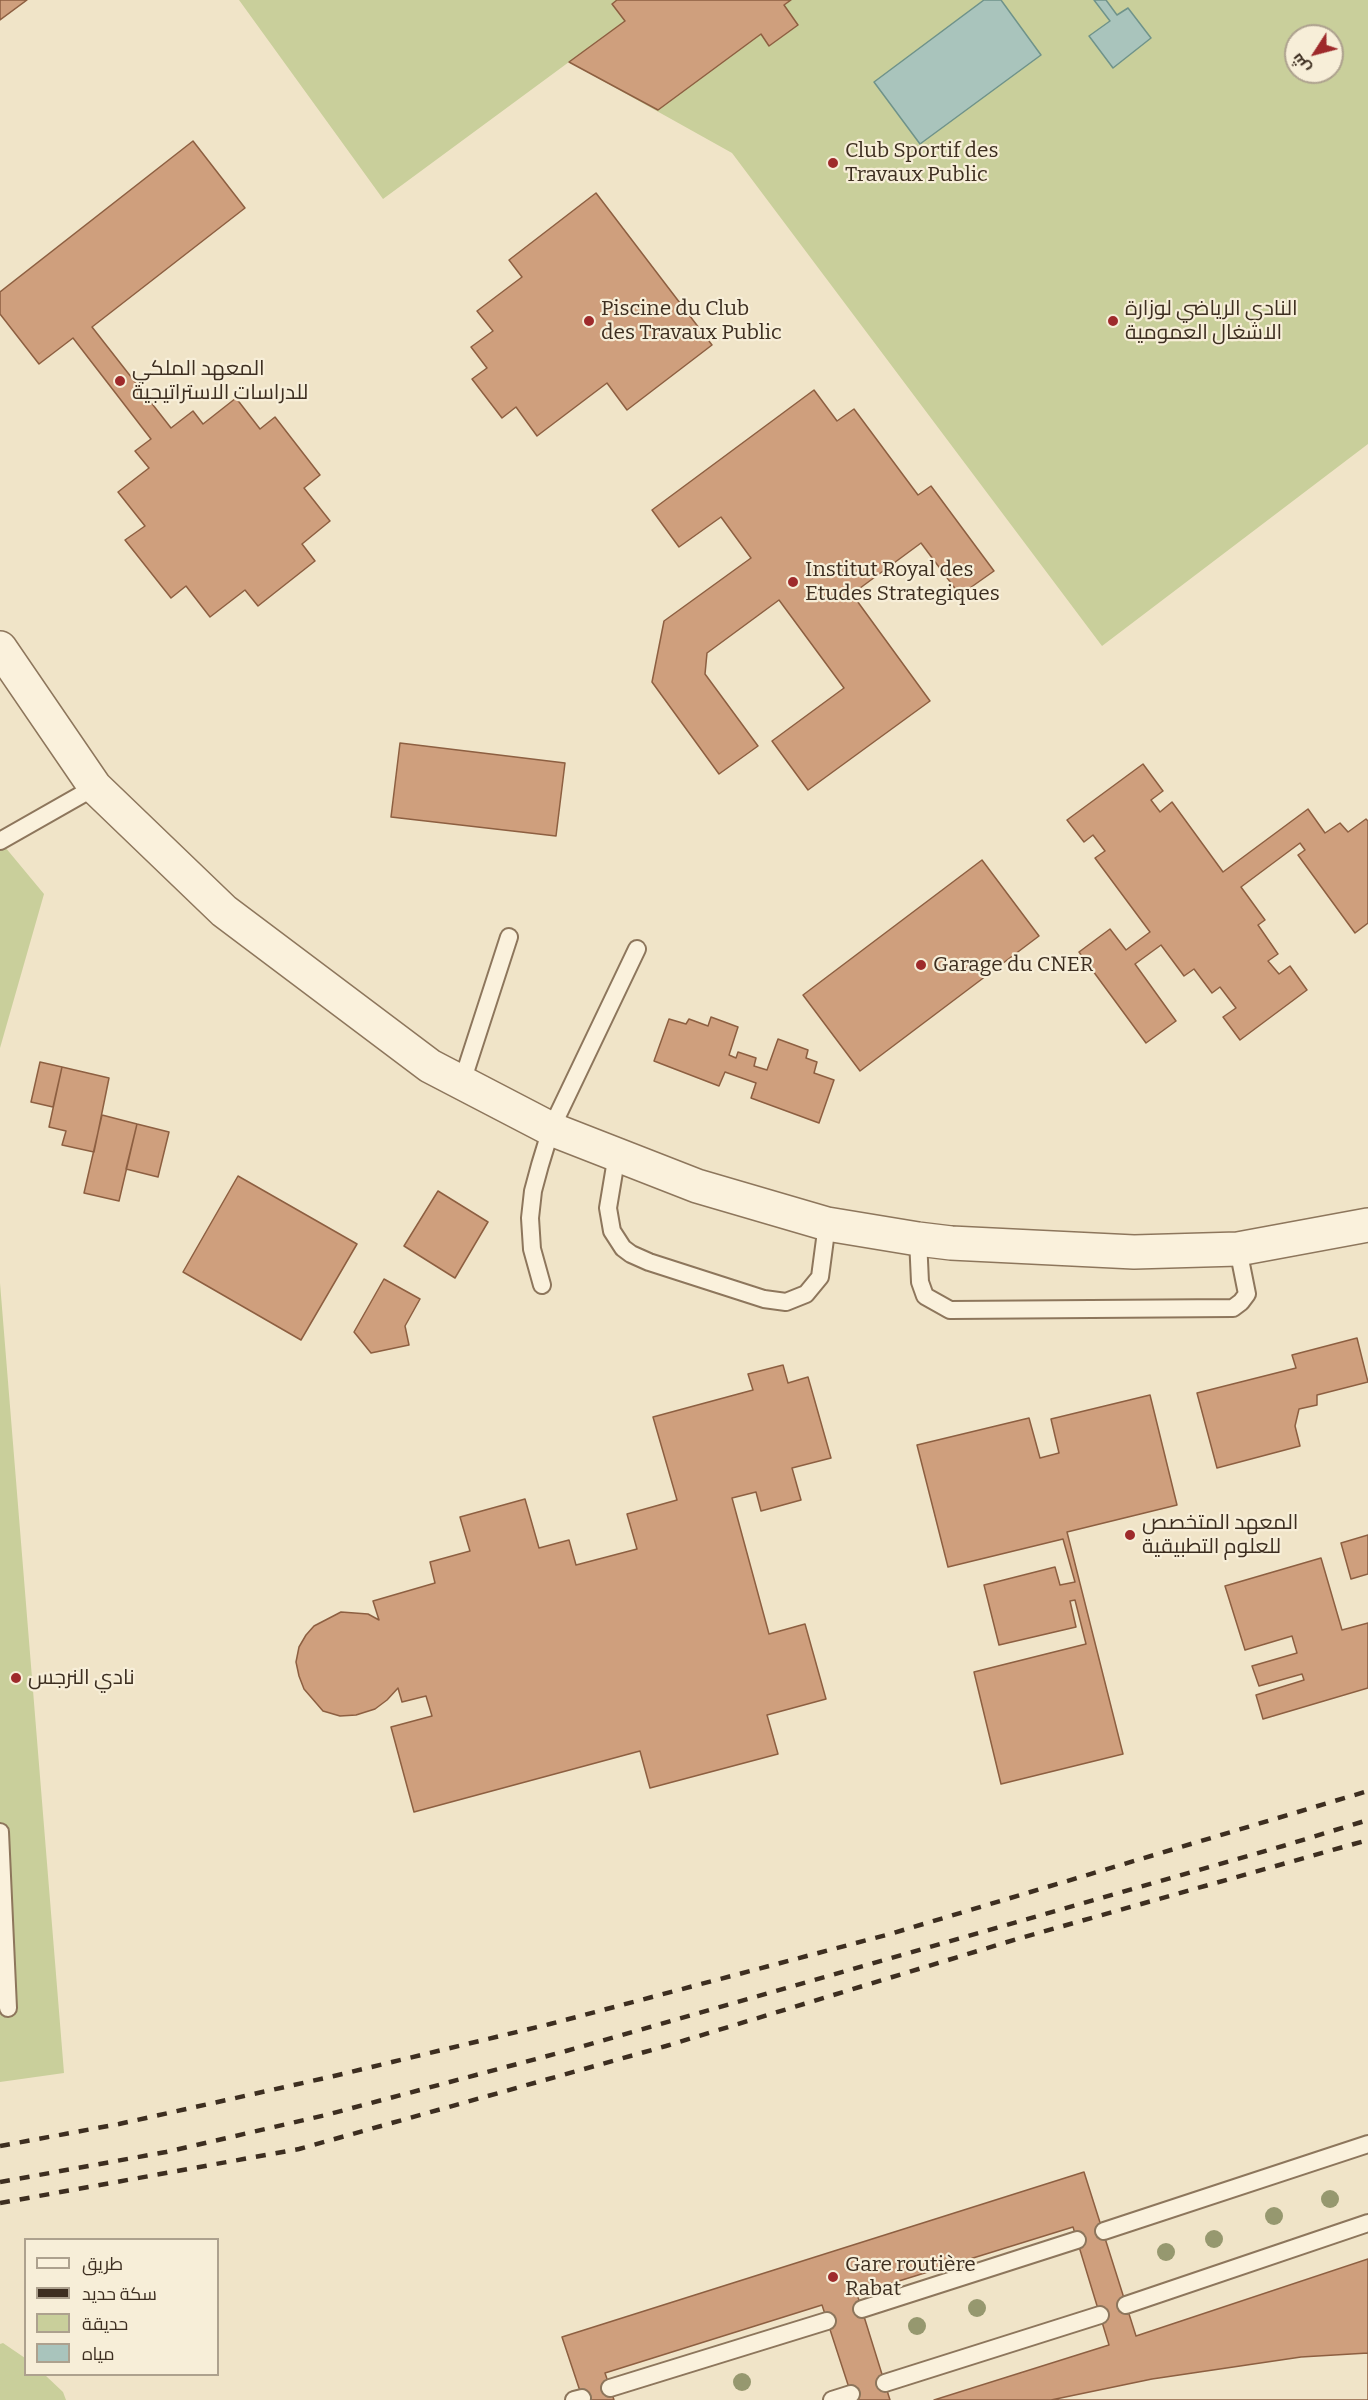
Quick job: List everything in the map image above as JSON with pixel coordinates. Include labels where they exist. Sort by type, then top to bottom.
[{"type":"street","points":[[0,648],[95,787],[224,911],[420,1059],[551,1129],[697,1186],[827,1224],[918,1239],[951,1243],[1134,1252],[1238,1249],[1366,1231]]},
{"type":"lane","points":[[0,841],[95,787]]},
{"type":"lane","points":[[462,1082],[509,937]]},
{"type":"lane","points":[[542,1285],[532,1249],[530,1218],[533,1191],[551,1129],[637,949]]},
{"type":"lane","points":[[617,1154],[608,1208],[612,1231],[623,1248],[649,1262],[764,1299],[786,1302],[806,1294],[820,1277],[827,1224]]},
{"type":"lane","points":[[918,1239],[920,1282],[925,1296],[951,1310],[1233,1308],[1247,1294],[1238,1249]]},
{"type":"lane","points":[[0,1832],[8,2008]]},
{"type":"lane","points":[[1104,2231],[1368,2144]]},
{"type":"lane","points":[[1126,2306],[1368,2223]]},
{"type":"lane","points":[[862,2309],[1077,2240]]},
{"type":"lane","points":[[885,2383],[1100,2314]]},
{"type":"lane","points":[[610,2388],[827,2321]]},
{"type":"lane","points":[[832,2400],[851,2394]]},
{"type":"green space","name":"النادي الرياضي لوزارة الاشغال العمومية","points":[[239,0],[1368,0],[1368,444],[1102,646],[732,153],[569,62],[383,199]]},
{"type":"green space","points":[[0,841],[44,894],[0,1048]]},
{"type":"green space","name":"نادي النرجس","points":[[0,1283],[64,2073],[0,2082]]},
{"type":"green space","points":[[3,2343],[24,2357],[24,2376],[46,2376],[63,2392],[66,2400],[0,2400],[0,2344]]},
{"type":"water","points":[[984,0],[1001,0],[1041,55],[920,144],[874,82]]},
{"type":"water","points":[[1094,0],[1106,0],[1117,15],[1128,8],[1151,38],[1113,68],[1089,36],[1110,21]]},
{"type":"building","points":[[0,0],[27,0],[0,20]]},
{"type":"building","points":[[617,0],[791,0],[784,5],[798,25],[769,46],[761,34],[658,110],[569,62],[625,21],[612,4]]},
{"type":"building","name":"المعهد الملكي للدراسات الاستراتيجية","points":[[193,141],[245,208],[92,327],[171,428],[193,411],[203,424],[236,398],[260,429],[275,417],[320,475],[304,488],[330,521],[302,544],[315,561],[258,606],[245,590],[210,617],[186,586],[171,598],[125,540],[145,526],[118,492],[149,468],[135,451],[151,439],[73,338],[39,364],[0,314],[0,292]]},
{"type":"building","name":"Piscine du Club des Travaux Public","points":[[596,193],[712,345],[627,410],[607,383],[537,436],[516,407],[502,418],[472,379],[487,368],[471,347],[493,331],[477,311],[522,277],[509,260]]},
{"type":"building","name":"Institut Royal des Etudes Strategiques","points":[[814,390],[837,421],[854,409],[918,495],[931,486],[994,571],[960,595],[921,543],[852,594],[930,701],[808,790],[772,741],[844,688],[779,600],[707,653],[705,674],[758,746],[719,774],[652,682],[664,621],[751,558],[721,517],[679,547],[652,510]]},
{"type":"building","points":[[400,743],[565,763],[556,836],[391,817]]},
{"type":"building","points":[[1143,764],[1163,791],[1151,800],[1160,812],[1172,802],[1223,872],[1308,809],[1325,833],[1340,823],[1348,832],[1366,819],[1368,821],[1368,923],[1355,933],[1298,855],[1305,850],[1300,843],[1241,887],[1265,920],[1258,925],[1278,954],[1268,961],[1279,974],[1290,966],[1307,990],[1240,1040],[1223,1017],[1236,1008],[1220,987],[1212,993],[1194,969],[1184,976],[1161,945],[1135,964],[1176,1021],[1146,1043],[1079,952],[1110,929],[1126,950],[1150,932],[1095,858],[1105,851],[1093,835],[1084,842],[1067,820]]},
{"type":"building","name":"Garage du CNER","points":[[982,860],[1039,936],[860,1071],[803,995]]},
{"type":"building","points":[[711,1017],[738,1027],[729,1055],[736,1058],[738,1052],[756,1058],[754,1066],[767,1070],[778,1039],[808,1050],[806,1058],[817,1062],[814,1073],[834,1080],[819,1123],[751,1098],[756,1083],[725,1072],[719,1086],[654,1061],[669,1019],[686,1024],[689,1019],[708,1026]]},
{"type":"building","points":[[40,1062],[62,1067],[53,1107],[31,1102]]},
{"type":"building","points":[[62,1067],[109,1078],[94,1152],[62,1145],[66,1131],[49,1127]]},
{"type":"building","points":[[102,1115],[137,1124],[119,1201],[84,1193]]},
{"type":"building","points":[[137,1124],[169,1132],[158,1177],[126,1169]]},
{"type":"building","points":[[238,1176],[357,1244],[301,1340],[183,1272]]},
{"type":"building","points":[[438,1191],[488,1222],[455,1278],[404,1246]]},
{"type":"building","points":[[384,1279],[420,1299],[405,1326],[409,1345],[371,1353],[354,1332]]},
{"type":"building","points":[[1357,1338],[1368,1382],[1317,1395],[1317,1405],[1299,1409],[1295,1426],[1300,1446],[1217,1468],[1197,1393],[1296,1368],[1292,1355]]},
{"type":"building","points":[[783,1365],[788,1383],[808,1377],[831,1458],[792,1468],[801,1500],[761,1511],[756,1492],[732,1498],[769,1634],[805,1624],[826,1699],[767,1715],[778,1754],[650,1788],[640,1751],[414,1812],[391,1727],[432,1716],[426,1696],[402,1702],[398,1688],[375,1709],[356,1715],[340,1716],[323,1711],[304,1689],[299,1676],[296,1662],[299,1647],[306,1635],[314,1626],[341,1612],[368,1614],[379,1620],[373,1601],[435,1583],[430,1562],[470,1551],[460,1517],[525,1499],[539,1548],[569,1540],[576,1565],[637,1549],[627,1514],[677,1500],[653,1417],[753,1390],[748,1374]]},
{"type":"building","points":[[1150,1395],[1177,1505],[1067,1532],[1123,1754],[1001,1784],[974,1672],[1086,1644],[1075,1600],[1070,1601],[1076,1627],[999,1645],[984,1585],[1055,1567],[1060,1585],[1075,1582],[1063,1539],[948,1567],[917,1445],[1029,1418],[1040,1458],[1059,1453],[1051,1419]]},
{"type":"building","points":[[1368,1535],[1368,1574],[1351,1579],[1341,1543]]},
{"type":"building","points":[[1321,1558],[1342,1630],[1368,1623],[1368,1688],[1263,1719],[1256,1695],[1304,1680],[1302,1674],[1259,1686],[1252,1666],[1297,1653],[1292,1636],[1245,1650],[1225,1586]]},
{"type":"building","name":"Gare routière Rabat","points":[[1084,2172],[1136,2336],[1368,2259],[1368,2400],[934,2400],[1109,2345],[1073,2227],[857,2294],[890,2400],[853,2400],[822,2305],[605,2373],[614,2400],[583,2400],[562,2337]]},
{"type":"building","points":[[1368,2353],[1368,2400],[1051,2400],[1152,2379],[1301,2357]]},
{"type":"railway","points":[[0,2146],[119,2124],[334,2076],[550,2024],[890,1934],[1368,1791]]},
{"type":"railway","points":[[0,2182],[166,2152],[326,2115],[566,2051],[1368,1820]]},
{"type":"railway","points":[[0,2203],[299,2149],[666,2046],[1017,1939],[1368,1840]]},
{"type":"place","name":"Club Sportif des Travaux Public","points":[[833,163]]},
{"type":"place","name":"Piscine du Club des Travaux Public","points":[[589,321]]},
{"type":"place","name":"النادي الرياضي لوزارة الاشغال العمومية","points":[[1113,321]]},
{"type":"place","name":"المعهد الملكي للدراسات الاستراتيجية","points":[[120,381]]},
{"type":"place","name":"Institut Royal des Etudes Strategiques","points":[[793,582]]},
{"type":"place","name":"Garage du CNER","points":[[921,965]]},
{"type":"place","name":"المعهد المتخصص للعلوم التطبيقية","points":[[1130,1535]]},
{"type":"place","name":"نادي النرجس","points":[[16,1678]]},
{"type":"place","name":"Gare routière Rabat","points":[[833,2277]]}]
